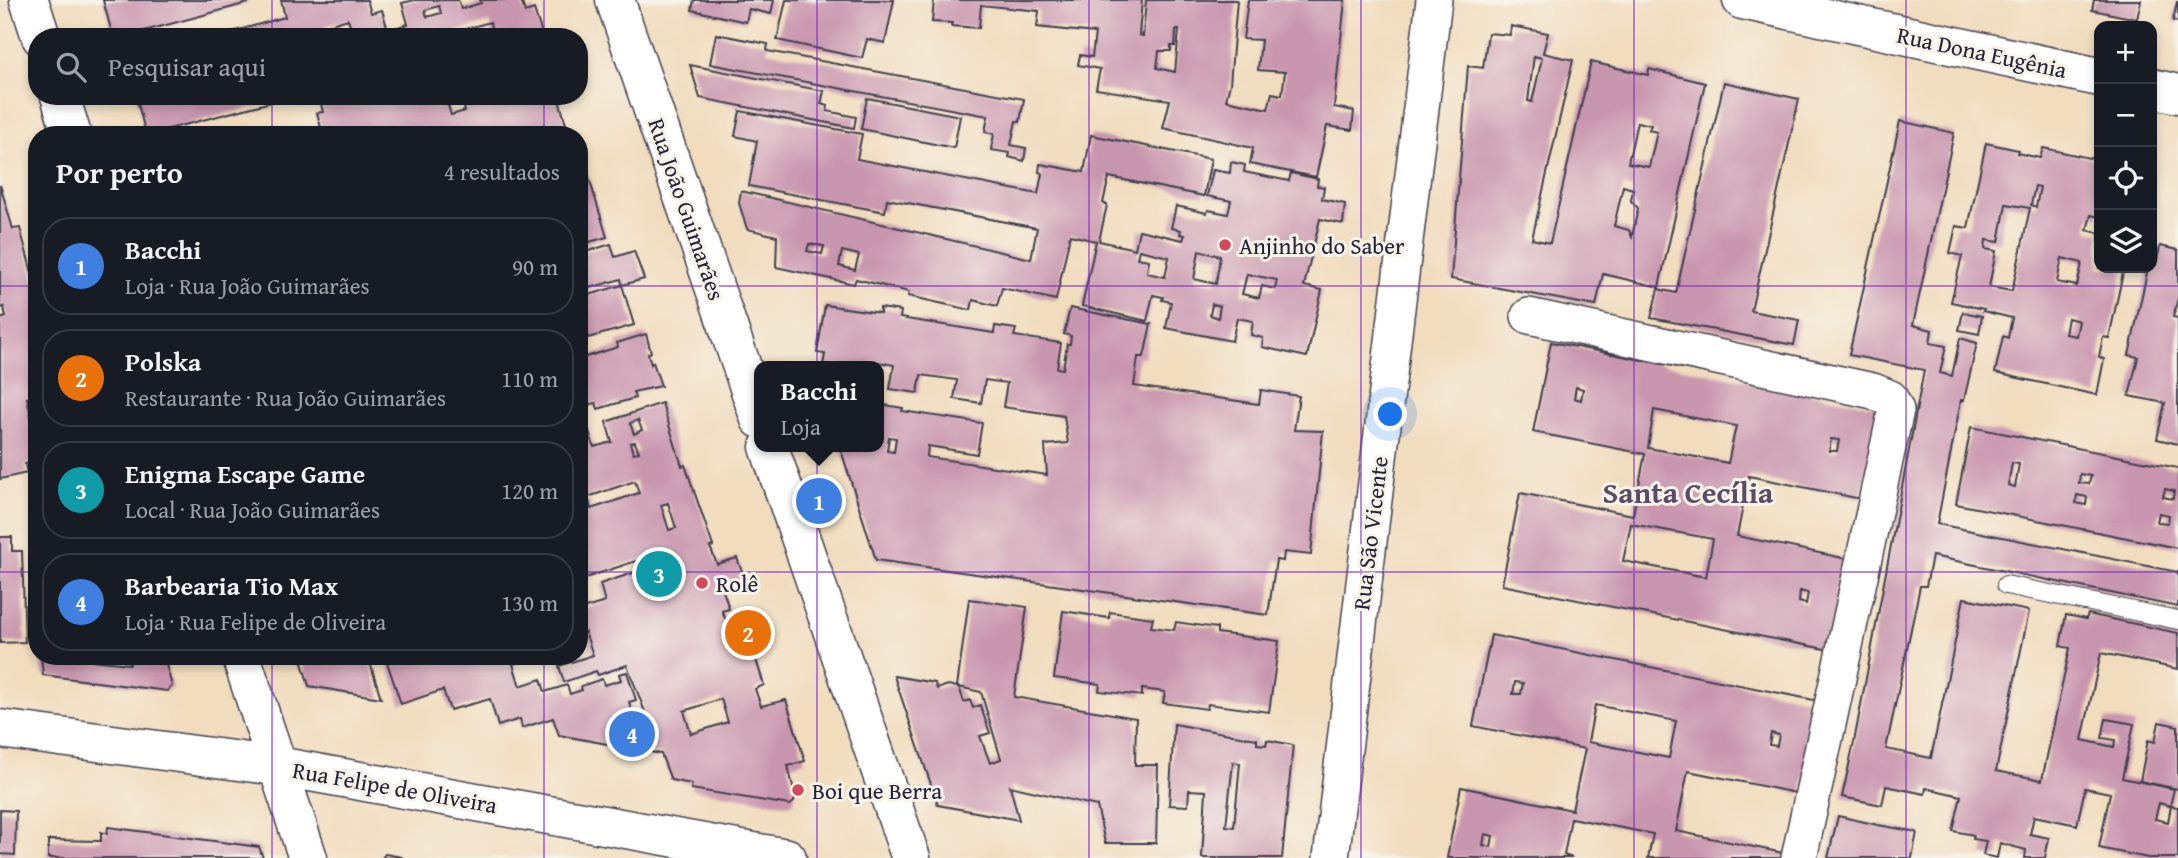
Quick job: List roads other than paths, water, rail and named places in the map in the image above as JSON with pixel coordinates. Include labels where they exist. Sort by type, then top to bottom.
[{"type":"street","points":[[29,0],[38,28]]},
{"type":"street","name":"Rua João Guimarães","points":[[615,0],[754,402]]},
{"type":"street","name":"Rua São Vicente","points":[[1331,858],[1434,0]]},
{"type":"street","name":"Rua Dona Eugênia","points":[[1742,0],[2094,76]]},
{"type":"street","points":[[2157,90],[2178,94]]},
{"type":"street","points":[[63,105],[69,126]]},
{"type":"street","points":[[1529,316],[1873,391],[1890,398],[1896,410],[1799,858]]},
{"type":"street","points":[[771,452],[911,858]]},
{"type":"street","points":[[244,665],[308,858]]},
{"type":"street","name":"Rua Felipe de Oliveira","points":[[0,729],[277,766],[787,858]]},
{"type":"lane","points":[[2006,585],[2178,620]]},
{"type":"place","name":"Anjinho do Saber","points":[[1225,245]]},
{"type":"place","name":"Bacchi","points":[[819,501]]},
{"type":"place","name":"Enigma Escape Game","points":[[659,574]]},
{"type":"place","name":"Rolê","points":[[702,583]]},
{"type":"place","name":"Polska","points":[[748,633]]},
{"type":"place","name":"Barbearia Tio Max","points":[[632,734]]},
{"type":"place","name":"Boi que Berra","points":[[798,790]]},
{"type":"district","name":"Santa Cecília","points":[[1688,492]]}]
